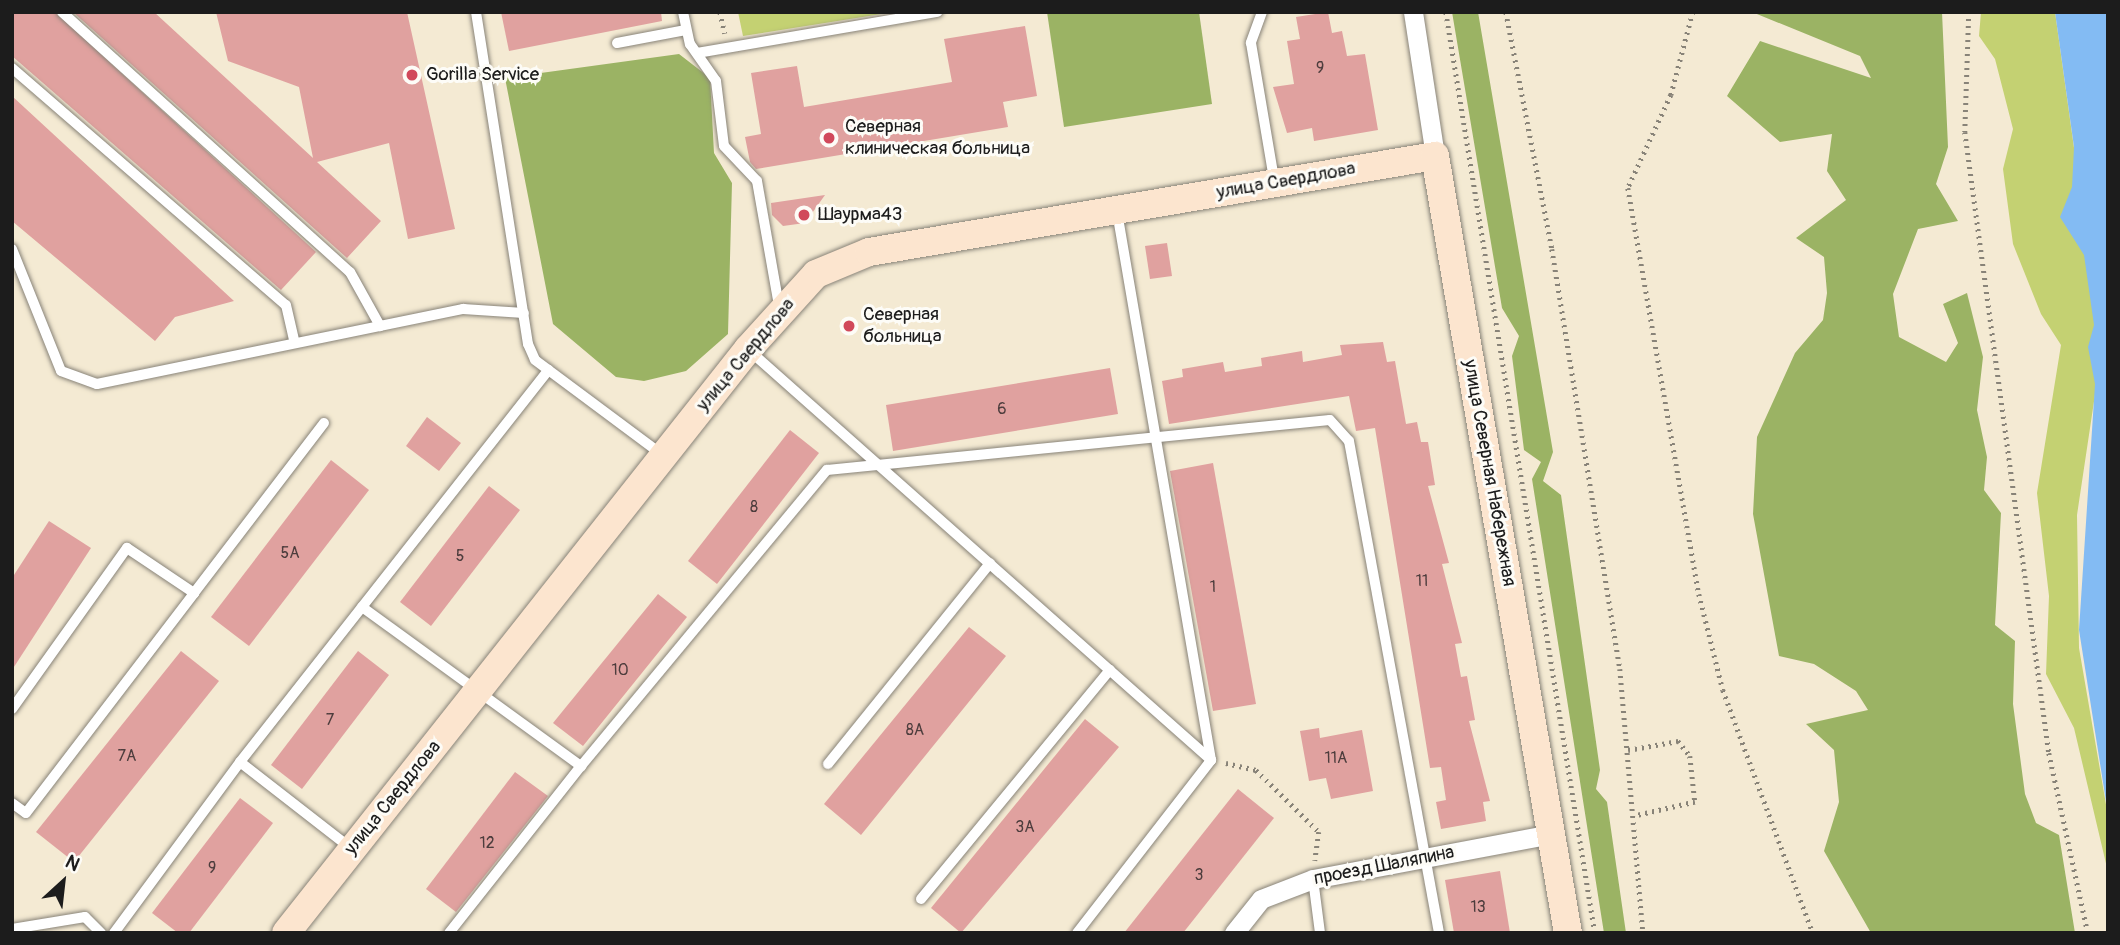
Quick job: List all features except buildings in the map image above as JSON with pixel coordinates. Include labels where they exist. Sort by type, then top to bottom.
[{"type":"street","name":"улица Северная Набережная","points":[[1413,12],[1435,156],[1568,933]]},
{"type":"street","name":"улица Свердлова","points":[[286,933],[748,349],[834,262],[1116,210],[1435,156]]},
{"type":"street","name":"проезд Шаляпина","points":[[1234,933],[1262,899],[1313,879],[1551,834]]},
{"type":"lane","points":[[62,12],[350,272],[380,326]]},
{"type":"lane","points":[[476,12],[528,344],[549,370],[663,456]]},
{"type":"lane","points":[[683,12],[685,30],[716,80],[724,146],[757,181],[780,314]]},
{"type":"lane","points":[[697,53],[938,12]]},
{"type":"lane","points":[[1262,12],[1251,43],[1275,183]]},
{"type":"lane","points":[[617,43],[685,30]]},
{"type":"lane","points":[[12,68],[285,305],[295,343]]},
{"type":"lane","points":[[1077,933],[1211,760],[1150,436],[1116,210]]},
{"type":"lane","points":[[12,249],[61,371],[97,384],[463,309],[524,313]]},
{"type":"lane","points":[[748,349],[1211,760]]},
{"type":"lane","points":[[114,933],[240,762],[549,370]]},
{"type":"lane","points":[[449,933],[581,766],[827,470],[882,468],[1150,436],[1331,420],[1349,440],[1439,933]]},
{"type":"lane","points":[[12,803],[26,813],[324,424]]},
{"type":"lane","points":[[12,709],[127,548],[194,593]]},
{"type":"lane","points":[[828,764],[990,563]]},
{"type":"lane","points":[[362,607],[477,694],[581,766]]},
{"type":"lane","points":[[921,899],[1110,670]]},
{"type":"lane","points":[[240,762],[352,850]]},
{"type":"lane","points":[[1313,879],[1320,933]]},
{"type":"lane","points":[[12,929],[85,917],[101,933]]},
{"type":"path","points":[[720,12],[728,48]]},
{"type":"path","points":[[1446,12],[1595,933]]},
{"type":"path","points":[[1506,12],[1552,249],[1628,750],[1643,933]]},
{"type":"path","points":[[1693,12],[1671,95],[1628,188],[1699,594],[1720,678],[1813,933]]},
{"type":"path","points":[[1969,12],[1966,146],[2049,753],[2088,933]]},
{"type":"path","points":[[1628,750],[1678,741],[1690,756],[1695,802],[1635,816]]},
{"type":"path","points":[[1211,760],[1256,771],[1319,832],[1313,879]]},
{"type":"green space","points":[[738,12],[894,12],[743,36]]},
{"type":"green space","points":[[1047,12],[1199,12],[1212,104],[1064,127]]},
{"type":"green space","points":[[1452,12],[1478,12],[1553,452],[1543,481],[1561,495],[1600,770],[1596,789],[1607,802],[1626,933],[1604,933],[1532,479],[1541,462],[1524,450],[1512,356],[1519,336],[1502,308]]},
{"type":"green space","points":[[1752,12],[1942,12],[1948,147],[1936,184],[1958,221],[1918,229],[1893,294],[1899,337],[1946,362],[1958,343],[1943,304],[1967,293],[1983,357],[1977,410],[1987,457],[1984,490],[2001,513],[1995,625],[2015,641],[2013,704],[2025,794],[2036,823],[2059,835],[2075,933],[1871,933],[1824,851],[1839,802],[1834,750],[1806,724],[1868,710],[1856,691],[1814,664],[1779,656],[1753,514],[1757,437],[1795,353],[1823,320],[1827,293],[1824,257],[1796,238],[1846,200],[1827,171],[1832,134],[1780,142],[1727,96],[1760,41],[1871,78],[1860,56]]},
{"type":"green space","points":[[1981,12],[2055,12],[2102,348],[2077,515],[2079,648],[2108,816],[2108,872],[2074,728],[2046,674],[2049,596],[2037,493],[2061,345],[2041,314],[2013,244],[2003,169],[2013,129],[1995,59],[1979,36]]},
{"type":"green space","points":[[679,54],[710,78],[714,153],[732,183],[728,334],[686,371],[644,381],[616,377],[553,324],[505,78]]},
{"type":"water","points":[[2055,12],[2108,12],[2108,814],[2079,630],[2095,384],[2088,347],[2094,325],[2084,255],[2060,217],[2072,187],[2074,147]]},
{"type":"place","name":"Gorilla Service","points":[[412,75]]},
{"type":"place","name":"Северная клиническая больница","points":[[829,138]]},
{"type":"place","name":"Шаурма43","points":[[804,215]]},
{"type":"place","name":"Северная больница","points":[[849,326]]}]
